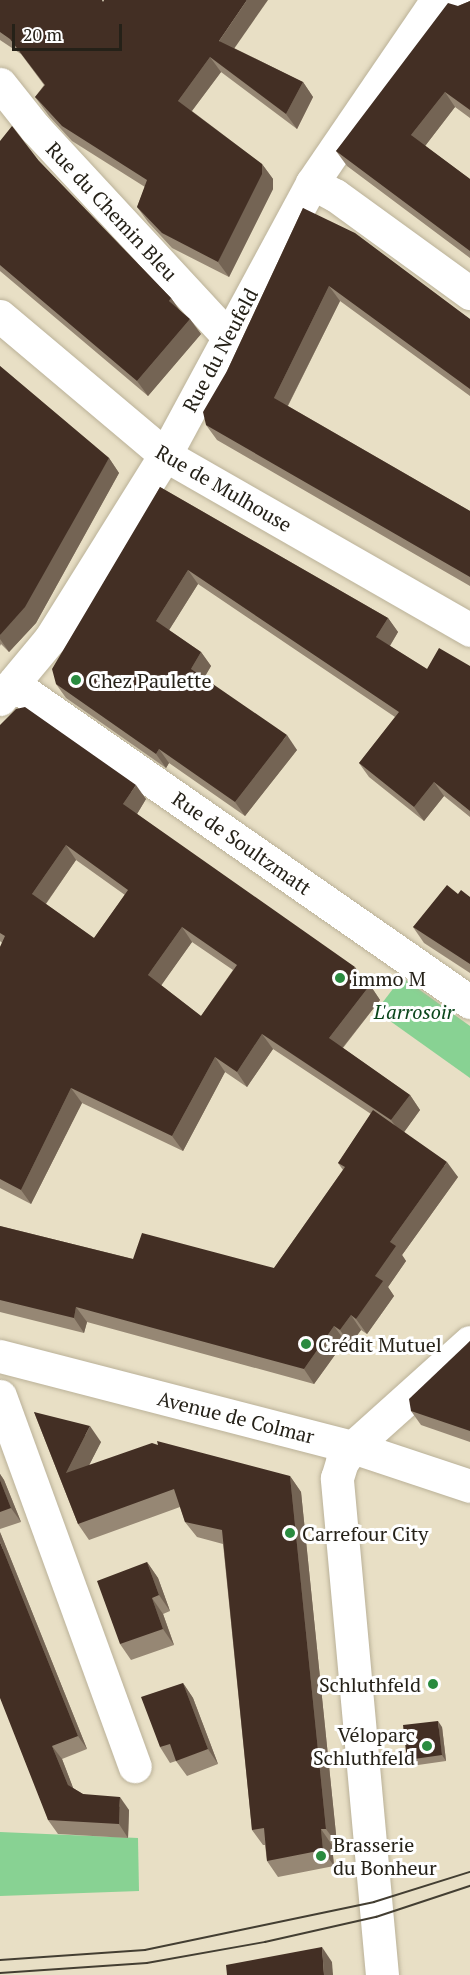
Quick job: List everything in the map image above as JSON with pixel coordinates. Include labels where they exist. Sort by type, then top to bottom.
[{"type":"street","name":"Rue du Neufeld","points":[[7,691],[50,639],[165,455],[227,335],[312,183],[437,0]]},
{"type":"street","points":[[466,0],[470,3]]},
{"type":"street","name":"Rue du Chemin Bleu","points":[[0,84],[35,128],[227,335]]},
{"type":"street","points":[[312,183],[377,223],[470,293]]},
{"type":"street","name":"Rue de Mulhouse","points":[[0,316],[165,455],[470,630]]},
{"type":"street","name":"Rue de Soultzmatt","points":[[7,691],[470,1002]]},
{"type":"street","points":[[382,1975],[337,1498],[342,1462],[353,1447],[470,1342]]},
{"type":"street","name":"Avenue de Colmar","points":[[0,1356],[353,1447],[470,1486]]},
{"type":"street","points":[[0,1396],[135,1766]]},
{"type":"green space","name":"L'arrosoir","points":[[402,977],[470,1026],[470,1078],[376,1011]]},
{"type":"green space","points":[[0,1832],[138,1838],[139,1891],[0,1896]]},
{"type":"building","points":[[0,0],[102,0],[103,2],[104,0],[247,0],[219,41],[303,82],[286,114],[210,57],[178,101],[262,164],[262,174],[218,262],[162,233],[137,207],[147,180],[62,126],[35,97],[45,85],[10,39],[0,32]]},
{"type":"building","points":[[470,1],[470,110],[445,92],[411,135],[470,179],[470,251],[336,151],[448,3],[458,6]]},
{"type":"building","points":[[12,126],[39,161],[171,298],[169,301],[190,319],[137,381],[0,265],[0,141]]},
{"type":"building","points":[[303,208],[355,233],[470,319],[470,389],[329,286],[274,398],[470,511],[470,577],[206,425],[203,412],[227,371]]},
{"type":"building","points":[[0,366],[109,458],[25,607],[0,635]]},
{"type":"building","points":[[160,487],[388,618],[376,637],[427,669],[439,648],[470,666],[470,811],[434,782],[414,807],[359,763],[399,712],[188,570],[156,621],[201,652],[191,669],[287,735],[235,802],[159,749],[156,754],[56,684],[52,669]]},
{"type":"building","points":[[25,707],[136,785],[123,804],[355,967],[351,973],[370,985],[329,1038],[410,1095],[391,1120],[262,1034],[237,1072],[215,1057],[172,1136],[71,1088],[21,1190],[0,1179],[0,947],[5,936],[0,933],[0,725],[16,709]],"holes":[[[66,845],[128,890],[94,938],[32,894]],[[182,927],[237,965],[201,1016],[148,975]]]},
{"type":"building","points":[[447,885],[458,894],[461,890],[470,897],[470,964],[413,927]]},
{"type":"building","points":[[373,1110],[447,1162],[390,1242],[396,1246],[375,1276],[383,1281],[356,1319],[351,1315],[340,1330],[334,1326],[304,1369],[76,1307],[74,1318],[0,1300],[0,1226],[133,1259],[142,1233],[274,1268],[345,1167],[338,1163]]},
{"type":"building","points":[[470,1341],[470,1431],[411,1411],[409,1399]]},
{"type":"building","points":[[34,1412],[90,1426],[66,1473],[152,1443],[158,1445],[157,1441],[290,1476],[326,1829],[321,1829],[323,1850],[267,1861],[264,1828],[252,1830],[222,1530],[185,1522],[174,1489],[78,1524]]},
{"type":"building","points":[[0,1480],[11,1508],[0,1512]]},
{"type":"building","points":[[0,1542],[78,1736],[52,1746],[68,1785],[83,1794],[120,1797],[119,1824],[48,1820],[0,1698]]},
{"type":"building","points":[[147,1562],[159,1595],[152,1598],[163,1629],[120,1644],[97,1581]]},
{"type":"building","points":[[183,1683],[208,1749],[176,1761],[170,1744],[160,1747],[141,1697]]},
{"type":"building","name":"Véloparc Schluthfeld","points":[[438,1721],[442,1755],[407,1760],[403,1725]]},
{"type":"building","points":[[322,1947],[324,1975],[227,1975],[226,1965]]},
{"type":"tram line","points":[[0,1960],[145,1950],[374,1902],[470,1872]]},
{"type":"tram line","points":[[0,1973],[147,1963],[265,1942],[376,1917],[470,1886]]},
{"type":"place","name":"Chez Paulette","points":[[76,680]]},
{"type":"place","name":"immo M","points":[[340,978]]},
{"type":"place","name":"Crédit Mutuel","points":[[306,1344]]},
{"type":"place","name":"Carrefour City","points":[[290,1533]]},
{"type":"place","name":"Schluthfeld","points":[[433,1684]]},
{"type":"place","name":"Véloparc Schluthfeld","points":[[427,1746]]},
{"type":"place","name":"Brasserie du Bonheur","points":[[321,1856]]}]
